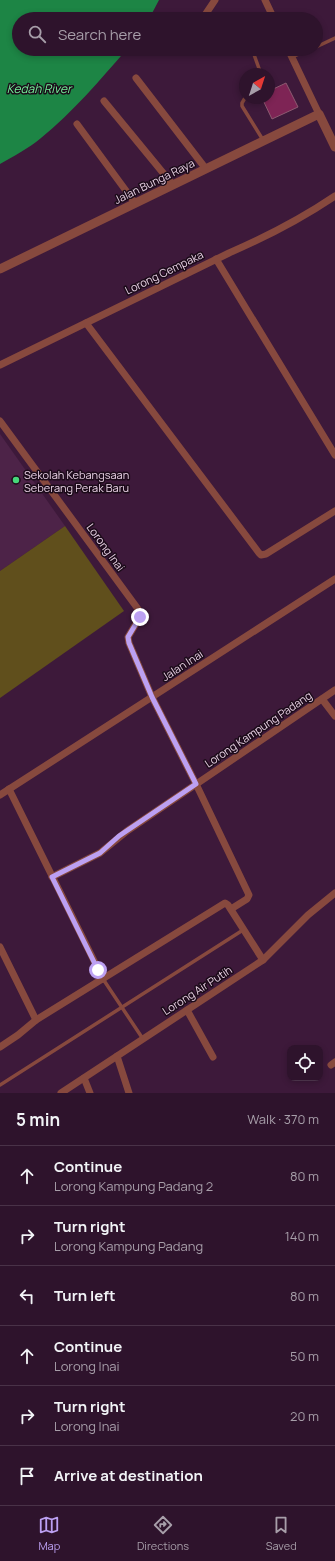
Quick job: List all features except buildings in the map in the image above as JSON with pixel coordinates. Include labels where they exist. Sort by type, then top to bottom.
[{"type":"street","points":[[207,12],[215,0]]},
{"type":"street","points":[[265,0],[271,12]]},
{"type":"street","points":[[292,57],[334,144]]},
{"type":"street","points":[[136,78],[206,169]]},
{"type":"street","points":[[104,101],[173,185]]},
{"type":"street","name":"Jalan Bunga Raya","points":[[0,269],[319,114]]},
{"type":"street","points":[[77,124],[135,203]]},
{"type":"street","name":"Lorong Cempaka","points":[[0,365],[297,221],[335,196]]},
{"type":"street","points":[[216,259],[335,455]]},
{"type":"street","points":[[86,323],[261,555],[266,554],[335,511]]},
{"type":"street","name":"Lorong Inai","points":[[0,420],[138,609],[140,617],[128,637],[128,640],[152,697]]},
{"type":"street","name":"Jalan Inai","points":[[0,795],[335,579]]},
{"type":"street","name":"Lorong Kampung Padang","points":[[52,877],[100,853],[119,836],[335,690]]},
{"type":"street","points":[[152,697],[196,784],[249,895],[247,899],[231,909]]},
{"type":"street","points":[[322,699],[335,716]]},
{"type":"street","points":[[9,789],[103,978]]},
{"type":"street","name":"Lorong Air Putih","points":[[61,1093],[263,960],[308,915],[335,893]]},
{"type":"street","points":[[0,1047],[18,1035],[36,1020],[224,903],[231,909],[263,960]]},
{"type":"street","points":[[0,948],[36,1020]]},
{"type":"street","points":[[187,1010],[213,1057]]},
{"type":"street","points":[[117,1056],[129,1093]]},
{"type":"street","points":[[84,1078],[90,1093]]},
{"type":"lane","points":[[323,44],[335,38]]},
{"type":"lane","points":[[255,56],[259,68]]},
{"type":"lane","points":[[242,104],[264,141]]},
{"type":"lane","points":[[0,1085],[244,930]]},
{"type":"lane","points":[[103,978],[143,1039]]},
{"type":"shaded area","name":"Sekolah Kebangsaan Seberang Perak Baru","points":[[0,434],[65,526],[0,571]]},
{"type":"shaded area","points":[[65,526],[124,611],[0,698],[0,571]]},
{"type":"water","name":"Kedah River","points":[[0,0],[159,0],[153,12],[12,12],[12,56],[121,56],[86,95],[53,128],[32,145],[0,164]]},
{"type":"place","name":"Sekolah Kebangsaan Seberang Perak Baru","points":[[16,480]]},
{"type":"route","points":[[98,970],[52,877],[100,853],[119,836],[196,784],[152,697],[129,643],[128,637],[140,617]]}]
